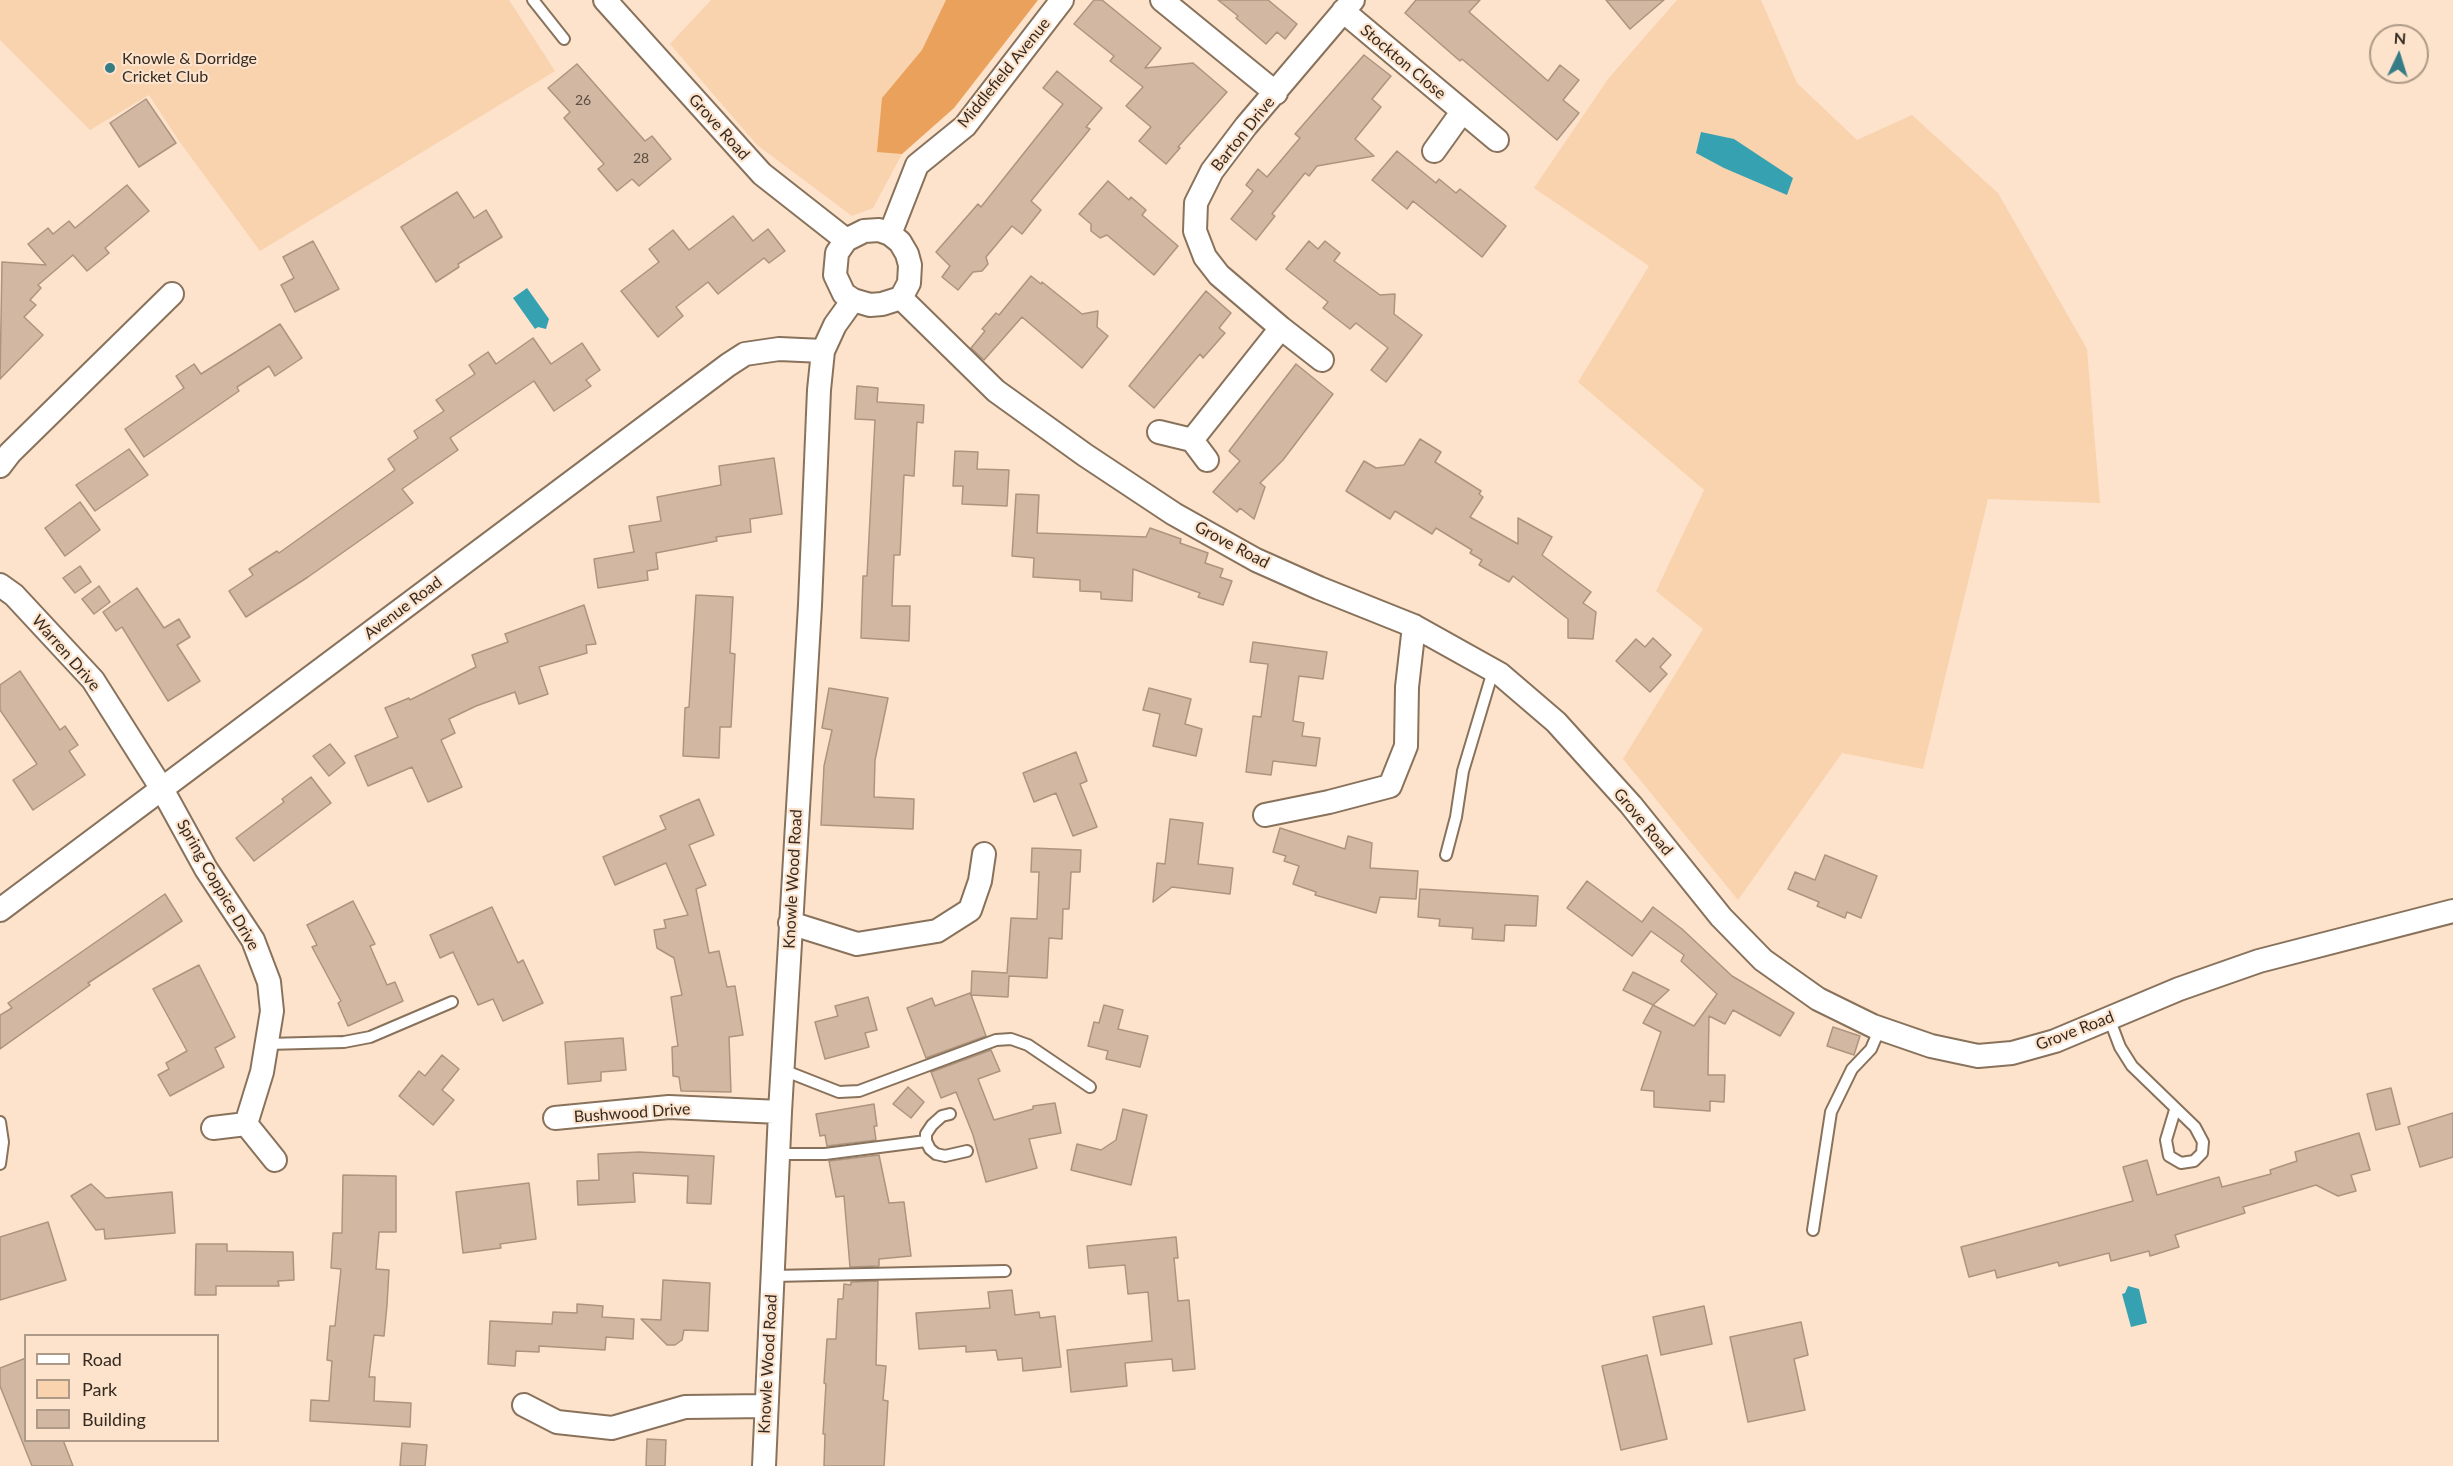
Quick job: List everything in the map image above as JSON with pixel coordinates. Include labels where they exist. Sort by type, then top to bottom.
[{"type":"street","name":"Grove Road","points":[[605,0],[762,174],[846,240]]},
{"type":"street","name":"Middlefield Avenue","points":[[890,234],[918,165],[965,126],[1062,0]]},
{"type":"street","points":[[1162,0],[1276,93]]},
{"type":"street","name":"Barton Drive","points":[[1322,360],[1219,275],[1205,257],[1196,231],[1196,203],[1212,171],[1246,126],[1348,6]]},
{"type":"street","name":"Stockton Close","points":[[1348,6],[1462,112],[1497,140]]},
{"type":"street","points":[[1434,151],[1462,112]]},
{"type":"street","points":[[879,230],[890,234],[900,242],[908,254],[910,265],[909,283],[900,298],[870,305],[853,300],[844,294],[835,275],[837,253],[846,240],[864,231],[879,230]]},
{"type":"street","points":[[0,466],[10,453],[172,294]]},
{"type":"street","name":"Grove Road","points":[[900,298],[996,391],[1085,455],[1174,513],[1256,560],[1414,626],[1492,670],[1556,722],[1631,805],[1721,917],[1763,960],[1818,999],[1880,1028],[1931,1046],[1978,1056],[2012,1053],[2055,1041],[2179,989],[2259,961],[2453,911]]},
{"type":"street","name":"Knowle Wood Road","points":[[764,1466],[780,1112],[810,605],[819,390],[823,351],[835,325],[853,300]]},
{"type":"street","points":[[1192,440],[1281,328]]},
{"type":"street","name":"Avenue Road","points":[[0,910],[728,365],[746,354],[779,350],[823,351]]},
{"type":"street","points":[[1159,432],[1192,440],[1207,460]]},
{"type":"street","name":"Warren Drive","points":[[0,585],[14,595],[93,680],[162,789]]},
{"type":"street","points":[[1265,815],[1329,802],[1390,786],[1406,746],[1407,687],[1414,626]]},
{"type":"street","name":"Spring Coppice Drive","points":[[162,789],[206,869],[253,940],[269,982],[272,1011],[267,1044],[262,1072],[246,1124]]},
{"type":"street","points":[[790,923],[857,944],[937,931],[970,910],[980,881],[984,854]]},
{"type":"street","name":"Bushwood Drive","points":[[555,1118],[669,1107],[780,1112]]},
{"type":"street","points":[[213,1128],[246,1124],[275,1160]]},
{"type":"street","points":[[524,1405],[557,1422],[612,1428],[685,1407],[766,1407]]},
{"type":"lane","points":[[533,0],[564,39]]},
{"type":"lane","points":[[1446,855],[1456,817],[1463,771],[1492,670]]},
{"type":"lane","points":[[267,1044],[344,1042],[370,1037],[452,1002]]},
{"type":"lane","points":[[2109,1018],[2120,1047],[2132,1066],[2195,1127],[2202,1142],[2202,1153],[2194,1161],[2181,1163],[2169,1156],[2166,1140],[2175,1110]]},
{"type":"lane","points":[[1813,1230],[1831,1112],[1852,1069],[1871,1049],[1880,1028]]},
{"type":"lane","points":[[783,1070],[839,1092],[859,1091],[996,1040],[1011,1039],[1028,1045],[1090,1088]]},
{"type":"lane","points":[[950,1114],[942,1116],[932,1125],[926,1134],[926,1141],[936,1154],[945,1156],[968,1152]]},
{"type":"lane","points":[[0,1122],[3,1142],[0,1164]]},
{"type":"lane","points":[[778,1154],[825,1154],[926,1141]]},
{"type":"lane","points":[[773,1276],[1005,1271]]},
{"type":"green space","points":[[0,0],[509,0],[555,71],[260,251],[179,141],[149,95],[90,130],[0,40]]},
{"type":"green space","points":[[711,0],[1038,0],[954,108],[902,154],[873,208],[852,216],[757,145],[670,44]]},
{"type":"green space","points":[[1677,0],[1761,0],[1797,83],[1857,140],[1912,115],[1998,193],[2087,349],[2100,503],[1988,499],[1923,769],[1842,753],[1738,900],[1623,759],[1703,629],[1656,591],[1704,490],[1578,382],[1649,266],[1534,188],[1608,79]]},
{"type":"shaded area","points":[[946,0],[1038,0],[954,108],[902,154],[877,152],[882,98],[922,50]]},
{"type":"water","points":[[1701,132],[1734,139],[1793,178],[1787,195],[1724,168],[1696,153]]},
{"type":"water","points":[[527,288],[549,319],[546,329],[538,327],[535,329],[513,298]]},
{"type":"water","points":[[2128,1286],[2139,1289],[2147,1323],[2131,1327],[2122,1294]]},
{"type":"building","points":[[1094,0],[1102,0],[1161,48],[1145,68],[1193,63],[1227,92],[1178,147],[1180,148],[1166,164],[1139,141],[1151,127],[1126,106],[1143,87],[1110,61],[1114,56],[1074,24]]},
{"type":"building","points":[[1218,0],[1268,0],[1297,24],[1285,39],[1277,32],[1266,44]]},
{"type":"building","points":[[1416,0],[1480,0],[1469,12],[1548,81],[1560,65],[1579,80],[1563,100],[1579,113],[1557,140],[1405,13]]},
{"type":"building","points":[[1606,0],[1664,0],[1630,29]]},
{"type":"building","points":[[1364,55],[1391,76],[1372,99],[1381,107],[1355,139],[1374,156],[1317,166],[1309,176],[1305,173],[1272,214],[1275,216],[1256,240],[1231,219],[1253,191],[1246,185],[1258,169],[1267,177],[1300,138],[1295,134]]},
{"type":"building","points":[[577,64],[645,141],[652,136],[671,159],[639,186],[632,179],[617,191],[598,169],[604,164],[564,118],[570,112],[548,88]]},
{"type":"building","points":[[1057,71],[1102,108],[1086,127],[1090,129],[1031,201],[1041,210],[1022,234],[1012,226],[986,257],[988,264],[982,271],[973,272],[958,290],[942,277],[950,266],[936,252],[978,204],[981,207],[1063,104],[1043,88]]},
{"type":"building","points":[[146,99],[176,143],[139,167],[110,123]]},
{"type":"building","points":[[1397,151],[1436,183],[1439,179],[1456,193],[1460,189],[1506,226],[1482,257],[1413,201],[1407,209],[1372,180]]},
{"type":"building","points":[[1108,181],[1129,200],[1131,197],[1146,210],[1142,215],[1178,246],[1154,275],[1107,235],[1100,238],[1091,231],[1091,224],[1079,214]]},
{"type":"building","points":[[127,185],[149,211],[105,248],[109,253],[87,271],[73,255],[38,285],[41,288],[30,300],[36,305],[24,317],[43,335],[0,379],[2,262],[46,265],[28,244],[48,228],[53,234],[69,221],[75,228]]},
{"type":"building","points":[[457,192],[474,218],[486,210],[502,237],[458,264],[459,267],[436,282],[401,227]]},
{"type":"building","points":[[733,216],[753,241],[768,229],[785,251],[769,263],[764,258],[718,294],[708,282],[676,307],[683,316],[658,337],[621,291],[659,262],[649,249],[673,230],[689,250]]},
{"type":"building","points":[[313,241],[339,289],[295,312],[281,285],[294,278],[283,257]]},
{"type":"building","points":[[1309,241],[1318,249],[1325,241],[1340,253],[1334,261],[1380,295],[1395,294],[1394,314],[1422,335],[1386,382],[1371,370],[1388,348],[1356,323],[1350,329],[1323,308],[1328,302],[1286,269]]},
{"type":"building","points":[[1031,276],[1082,314],[1098,311],[1097,327],[1108,336],[1082,368],[1022,317],[984,360],[971,348],[985,331],[982,329],[996,313],[999,315]]},
{"type":"building","points":[[1206,291],[1231,313],[1219,328],[1225,333],[1203,358],[1200,354],[1154,408],[1129,386]]},
{"type":"building","points":[[280,324],[302,358],[275,376],[269,366],[237,387],[239,391],[144,457],[125,429],[184,388],[176,376],[194,364],[201,374]]},
{"type":"building","points":[[533,338],[551,364],[582,343],[600,370],[586,380],[591,386],[554,411],[534,381],[450,438],[458,450],[402,489],[413,503],[308,577],[246,617],[229,591],[253,575],[249,569],[277,551],[279,553],[395,470],[388,459],[418,438],[414,431],[444,411],[436,400],[475,374],[469,365],[488,352],[496,364]]},
{"type":"building","points":[[1296,364],[1333,394],[1283,460],[1260,483],[1265,487],[1254,519],[1240,508],[1237,512],[1213,492],[1240,461],[1229,451]]},
{"type":"building","points":[[857,386],[878,388],[877,402],[924,405],[923,423],[917,422],[914,476],[904,475],[900,555],[894,555],[892,606],[910,606],[909,641],[861,638],[863,576],[867,576],[875,420],[855,419]]},
{"type":"building","points":[[1420,439],[1441,452],[1435,462],[1481,491],[1479,494],[1483,497],[1470,517],[1518,544],[1518,518],[1552,537],[1542,555],[1591,592],[1583,603],[1596,612],[1593,639],[1568,638],[1568,619],[1513,576],[1509,582],[1479,565],[1482,560],[1470,553],[1472,550],[1436,528],[1432,534],[1395,511],[1390,519],[1346,491],[1364,461],[1376,468],[1404,465]]},
{"type":"building","points":[[129,449],[148,475],[95,511],[76,485]]},
{"type":"building","points":[[955,451],[978,452],[977,469],[1009,470],[1007,506],[962,504],[963,486],[953,486]]},
{"type":"building","points":[[774,458],[782,514],[750,519],[751,532],[716,537],[717,541],[656,553],[658,569],[647,571],[648,580],[598,588],[594,559],[634,552],[629,526],[661,521],[657,497],[721,485],[719,466]]},
{"type":"building","points":[[1016,494],[1039,495],[1037,533],[1146,537],[1150,528],[1181,539],[1180,543],[1208,553],[1205,563],[1223,569],[1220,577],[1232,581],[1223,605],[1198,597],[1200,593],[1133,569],[1132,601],[1101,599],[1101,592],[1080,591],[1080,580],[1033,577],[1034,558],[1012,556]]},
{"type":"building","points":[[80,502],[100,530],[65,556],[45,528]]},
{"type":"building","points":[[80,566],[91,582],[75,593],[63,578]]},
{"type":"building","points":[[99,586],[110,602],[94,614],[82,599]]},
{"type":"building","points":[[137,588],[164,628],[179,619],[190,637],[177,645],[200,681],[168,701],[122,627],[116,631],[103,612]]},
{"type":"building","points":[[696,595],[733,597],[730,653],[735,654],[731,727],[720,727],[719,758],[683,756],[685,708],[689,707]]},
{"type":"building","points":[[584,605],[596,644],[586,645],[587,653],[539,667],[548,694],[519,704],[515,692],[476,706],[449,719],[455,733],[441,740],[462,787],[428,802],[412,767],[368,786],[355,756],[398,737],[385,708],[409,698],[410,700],[476,667],[472,655],[508,642],[505,634]]},
{"type":"building","points":[[1653,638],[1671,655],[1660,667],[1667,674],[1650,692],[1616,661],[1636,639],[1645,647]]},
{"type":"building","points":[[1253,642],[1327,652],[1323,679],[1299,676],[1293,721],[1304,723],[1302,736],[1320,738],[1316,766],[1273,761],[1271,775],[1246,772],[1253,716],[1261,717],[1268,664],[1250,662]]},
{"type":"building","points":[[20,671],[60,730],[65,726],[78,745],[69,751],[85,775],[33,810],[13,780],[37,764],[0,710],[0,685]]},
{"type":"building","points":[[829,688],[888,698],[875,760],[874,797],[914,799],[913,829],[821,825],[824,766],[832,730],[822,728]]},
{"type":"building","points":[[1149,688],[1191,699],[1185,724],[1202,729],[1196,756],[1153,746],[1160,714],[1143,710]]},
{"type":"building","points":[[330,744],[345,763],[329,776],[313,756]]},
{"type":"building","points":[[1076,752],[1087,781],[1080,784],[1097,827],[1073,836],[1056,793],[1034,802],[1023,773]]},
{"type":"building","points":[[311,777],[331,803],[254,861],[236,838],[284,802],[282,799]]},
{"type":"building","points":[[699,799],[714,835],[689,845],[706,885],[696,889],[709,953],[719,951],[727,987],[735,986],[743,1035],[729,1037],[731,1092],[681,1091],[679,1077],[673,1076],[672,1047],[678,1046],[671,997],[682,995],[674,958],[657,948],[654,930],[666,928],[664,920],[688,915],[666,863],[615,885],[603,857],[666,829],[660,816]]},
{"type":"building","points":[[1170,819],[1203,823],[1198,864],[1233,868],[1230,894],[1172,887],[1153,902],[1157,863],[1165,864]]},
{"type":"building","points":[[1280,828],[1345,849],[1348,836],[1372,843],[1370,868],[1418,871],[1416,899],[1380,897],[1376,913],[1315,895],[1316,892],[1293,884],[1299,866],[1284,861],[1286,856],[1273,852]]},
{"type":"building","points":[[1032,848],[1081,850],[1080,872],[1071,872],[1069,909],[1063,909],[1062,939],[1049,938],[1047,978],[1009,976],[1008,997],[971,995],[972,971],[1007,973],[1011,918],[1037,919],[1039,872],[1031,872]]},
{"type":"building","points":[[1825,855],[1877,876],[1861,918],[1847,912],[1845,918],[1817,906],[1819,902],[1788,889],[1795,872],[1815,880]]},
{"type":"building","points":[[1587,881],[1642,922],[1653,907],[1682,929],[1732,976],[1794,1013],[1780,1036],[1733,1010],[1725,1024],[1709,1016],[1708,1075],[1725,1075],[1724,1102],[1710,1101],[1710,1111],[1654,1107],[1654,1091],[1641,1090],[1661,1032],[1643,1023],[1653,1005],[1694,1026],[1717,994],[1681,961],[1684,955],[1651,931],[1632,956],[1567,908]]},
{"type":"building","points":[[1420,889],[1538,896],[1536,926],[1505,925],[1504,941],[1472,939],[1473,928],[1439,926],[1440,919],[1418,917]]},
{"type":"building","points":[[165,894],[182,921],[88,983],[90,985],[0,1049],[0,1015],[12,1008],[8,1003]]},
{"type":"building","points":[[353,901],[375,944],[370,946],[387,985],[395,982],[403,1001],[348,1026],[338,1003],[341,1001],[312,947],[317,945],[307,925]]},
{"type":"building","points":[[492,907],[518,963],[523,960],[543,1003],[503,1021],[493,999],[478,1005],[453,952],[440,958],[430,935]]},
{"type":"building","points":[[199,965],[235,1037],[215,1048],[224,1067],[170,1096],[158,1075],[169,1069],[166,1063],[187,1051],[153,989]]},
{"type":"building","points":[[1633,972],[1669,990],[1653,1005],[1623,990]]},
{"type":"building","points":[[970,993],[986,1036],[926,1058],[907,1008],[932,998],[935,1006]]},
{"type":"building","points":[[868,997],[877,1030],[865,1033],[869,1047],[825,1059],[815,1022],[838,1016],[835,1006]]},
{"type":"building","points":[[1104,1005],[1123,1010],[1118,1029],[1148,1036],[1140,1067],[1106,1059],[1108,1051],[1088,1046],[1094,1022],[1099,1023]]},
{"type":"building","points":[[1833,1027],[1860,1036],[1854,1055],[1827,1046]]},
{"type":"building","points":[[623,1038],[626,1070],[601,1072],[601,1081],[568,1084],[565,1042]]},
{"type":"building","points":[[991,1050],[1000,1071],[978,1079],[994,1120],[1033,1109],[1033,1106],[1055,1103],[1061,1133],[1029,1139],[1037,1168],[986,1182],[973,1135],[956,1092],[941,1098],[931,1072]]},
{"type":"building","points":[[442,1055],[459,1069],[442,1090],[454,1100],[433,1125],[399,1096],[419,1071],[425,1076]]},
{"type":"building","points":[[908,1087],[924,1102],[911,1118],[893,1104]]},
{"type":"building","points":[[2391,1088],[2400,1124],[2376,1130],[2367,1094]]},
{"type":"building","points":[[874,1104],[876,1140],[827,1146],[825,1135],[820,1136],[816,1114]]},
{"type":"building","points":[[1123,1109],[1147,1115],[1131,1185],[1071,1170],[1077,1144],[1101,1150],[1116,1140]]},
{"type":"building","points":[[2453,1113],[2453,1157],[2420,1167],[2408,1127]]},
{"type":"building","points":[[2359,1133],[2370,1170],[2351,1175],[2356,1191],[2338,1196],[2316,1185],[2243,1207],[2245,1213],[2175,1235],[2179,1247],[2150,1256],[2149,1251],[2111,1261],[2109,1253],[2059,1266],[2058,1262],[1997,1278],[1995,1270],[1969,1277],[1961,1247],[2133,1201],[2123,1167],[2147,1160],[2157,1195],[2219,1177],[2222,1187],[2271,1174],[2270,1170],[2297,1161],[2295,1152]]},
{"type":"building","points":[[639,1152],[714,1156],[711,1204],[687,1203],[688,1176],[633,1173],[635,1202],[578,1205],[577,1181],[599,1180],[598,1154]]},
{"type":"building","points":[[879,1155],[889,1203],[904,1202],[911,1256],[879,1259],[879,1266],[850,1267],[844,1196],[836,1197],[829,1161]]},
{"type":"building","points":[[343,1175],[396,1176],[396,1232],[379,1232],[376,1269],[389,1270],[384,1336],[374,1335],[369,1377],[375,1377],[374,1401],[411,1403],[410,1427],[310,1421],[311,1400],[329,1401],[332,1361],[327,1360],[330,1326],[335,1326],[341,1269],[331,1268],[333,1233],[342,1233]]},
{"type":"building","points":[[529,1183],[536,1239],[500,1244],[501,1248],[463,1253],[456,1192]]},
{"type":"building","points":[[91,1184],[106,1198],[172,1192],[175,1233],[105,1239],[104,1229],[96,1230],[71,1196]]},
{"type":"building","points":[[48,1222],[66,1280],[0,1300],[0,1237]]},
{"type":"building","points":[[1176,1237],[1178,1258],[1174,1258],[1178,1301],[1189,1300],[1195,1369],[1173,1371],[1172,1359],[1125,1363],[1127,1386],[1071,1392],[1067,1350],[1152,1341],[1148,1292],[1128,1294],[1125,1265],[1089,1268],[1087,1246]]},
{"type":"building","points":[[196,1244],[227,1244],[227,1251],[293,1252],[294,1280],[278,1281],[279,1286],[216,1286],[216,1295],[195,1295]]},
{"type":"building","points":[[663,1280],[710,1283],[708,1331],[684,1330],[682,1340],[675,1345],[667,1345],[641,1319],[661,1320]]},
{"type":"building","points":[[878,1281],[876,1365],[886,1366],[883,1400],[888,1401],[884,1466],[824,1466],[826,1384],[824,1383],[827,1339],[836,1339],[838,1299],[843,1299],[844,1284]]},
{"type":"building","points":[[1012,1290],[1015,1315],[1039,1312],[1040,1318],[1055,1316],[1061,1367],[1023,1371],[1022,1358],[998,1360],[996,1350],[966,1352],[966,1346],[919,1349],[916,1313],[990,1308],[988,1292]]},
{"type":"building","points":[[577,1304],[603,1306],[602,1317],[634,1319],[633,1339],[606,1337],[605,1350],[539,1346],[539,1352],[516,1351],[515,1366],[488,1364],[490,1321],[552,1324],[553,1312],[577,1313]]},
{"type":"building","points":[[1704,1306],[1712,1344],[1661,1355],[1653,1317]]},
{"type":"building","points":[[1801,1322],[1808,1355],[1794,1359],[1805,1410],[1748,1422],[1730,1337]]},
{"type":"building","points":[[1647,1355],[1667,1439],[1621,1450],[1602,1366]]},
{"type":"building","points":[[24,1359],[24,1442],[64,1442],[73,1466],[32,1466],[0,1386],[0,1368]]},
{"type":"building","points":[[647,1439],[666,1440],[665,1466],[646,1466]]},
{"type":"building","points":[[402,1443],[427,1445],[425,1466],[400,1466]]},
{"type":"place","name":"Knowle & Dorridge Cricket Club","points":[[110,68]]}]
